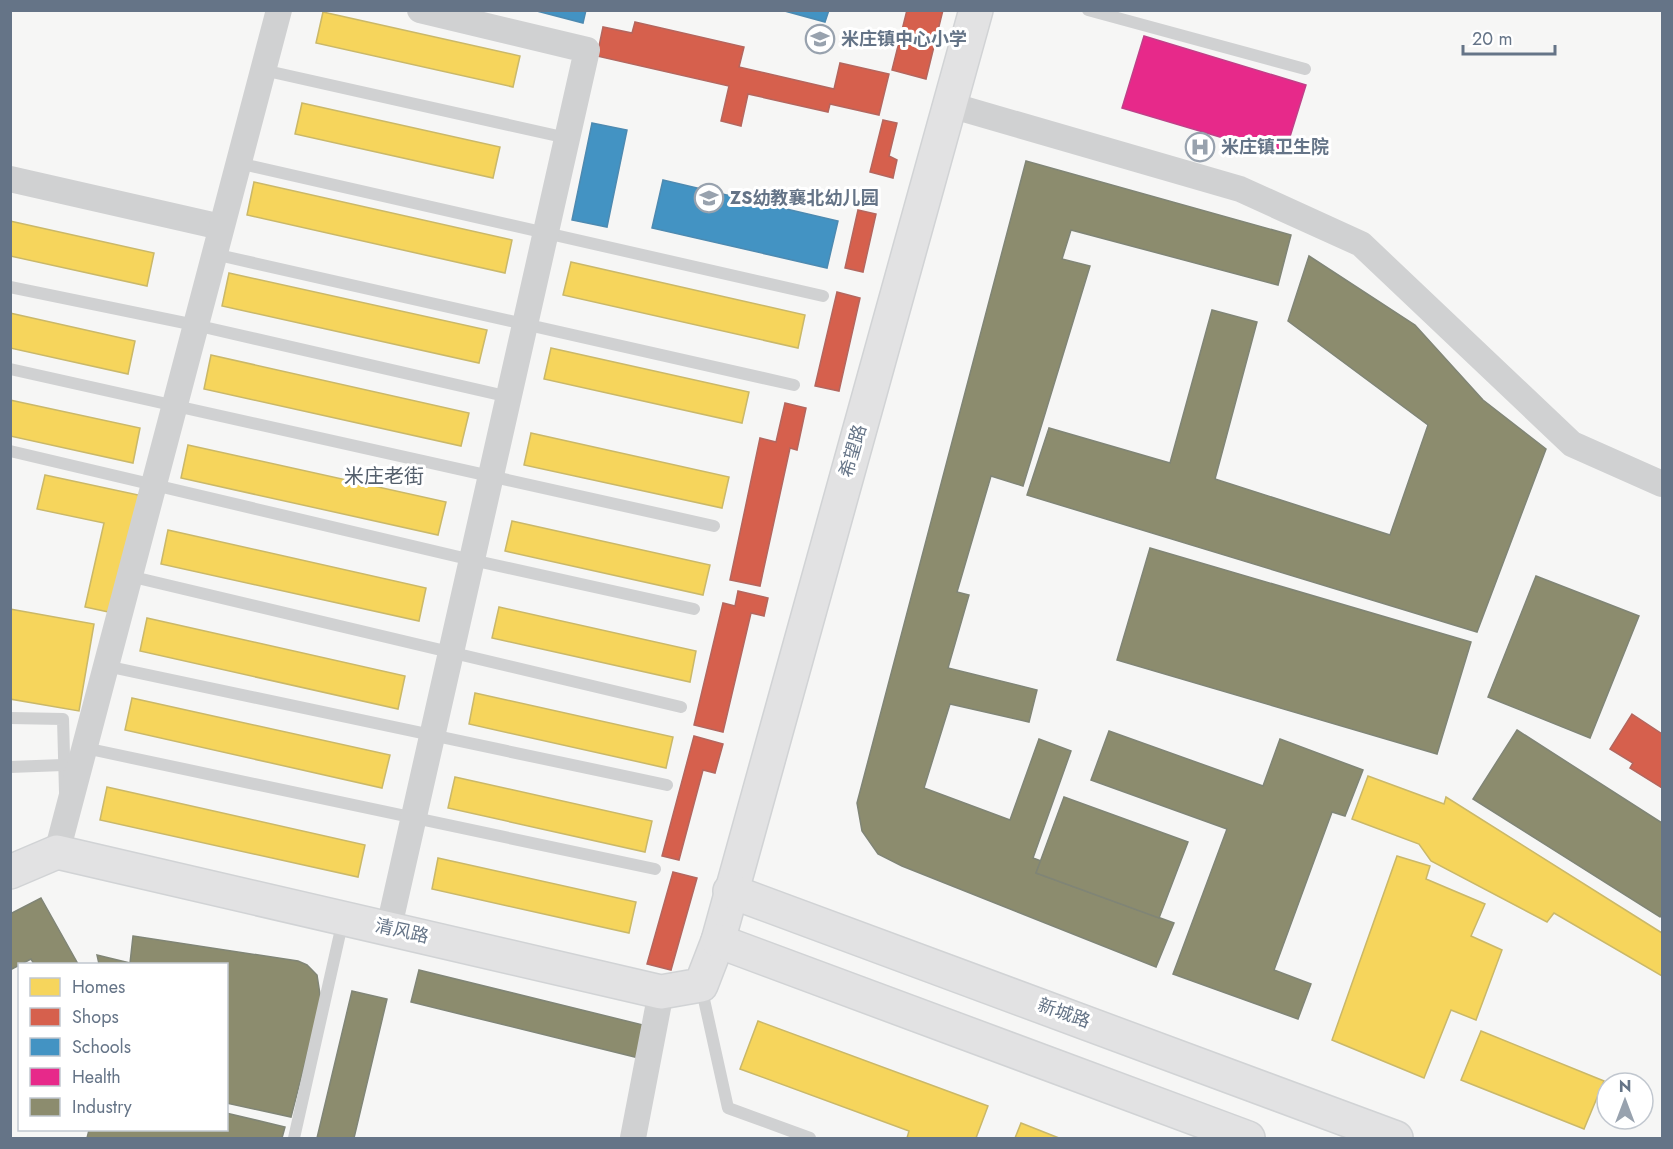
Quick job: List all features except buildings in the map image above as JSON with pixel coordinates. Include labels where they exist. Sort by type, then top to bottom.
[{"type":"main road","name":"希望路","points":[[730,891],[976,10]]},
{"type":"main road","points":[[10,872],[57,852]]},
{"type":"main road","name":"清风路","points":[[57,852],[344,916],[661,992],[701,985]]},
{"type":"main road","points":[[701,985],[718,941],[730,891]]},
{"type":"main road","name":"新城路","points":[[730,891],[1396,1138]]},
{"type":"main road","points":[[718,941],[1248,1138]]},
{"type":"street","points":[[57,852],[279,10]]},
{"type":"street","points":[[389,927],[587,50],[420,10]]},
{"type":"street","points":[[950,105],[1240,189],[1361,244],[1572,444],[1662,484]]},
{"type":"street","points":[[10,179],[221,227]]},
{"type":"street","points":[[633,1138],[661,992]]},
{"type":"lane","points":[[1088,10],[1305,69]]},
{"type":"lane","points":[[263,70],[567,138]]},
{"type":"lane","points":[[238,163],[823,296]]},
{"type":"lane","points":[[214,254],[794,385]]},
{"type":"lane","points":[[10,287],[195,325],[508,397]]},
{"type":"lane","points":[[10,369],[714,526]]},
{"type":"lane","points":[[10,451],[472,560],[694,609]]},
{"type":"lane","points":[[129,576],[681,707]]},
{"type":"lane","points":[[106,666],[667,785]]},
{"type":"lane","points":[[10,718],[63,719],[63,765],[67,814]]},
{"type":"lane","points":[[85,748],[655,869]]},
{"type":"lane","points":[[10,767],[63,765]]},
{"type":"lane","points":[[294,1138],[344,916]]},
{"type":"lane","points":[[701,985],[728,1108],[810,1138]]},
{"type":"place","name":"米庄镇中心小学","points":[[820,39]]},
{"type":"place","name":"米庄镇卫生院","points":[[1200,147]]},
{"type":"place","name":"ZS幼教襄北幼儿园","points":[[709,198]]},
{"type":"district","name":"米庄老街","points":[[384,476]]}]
